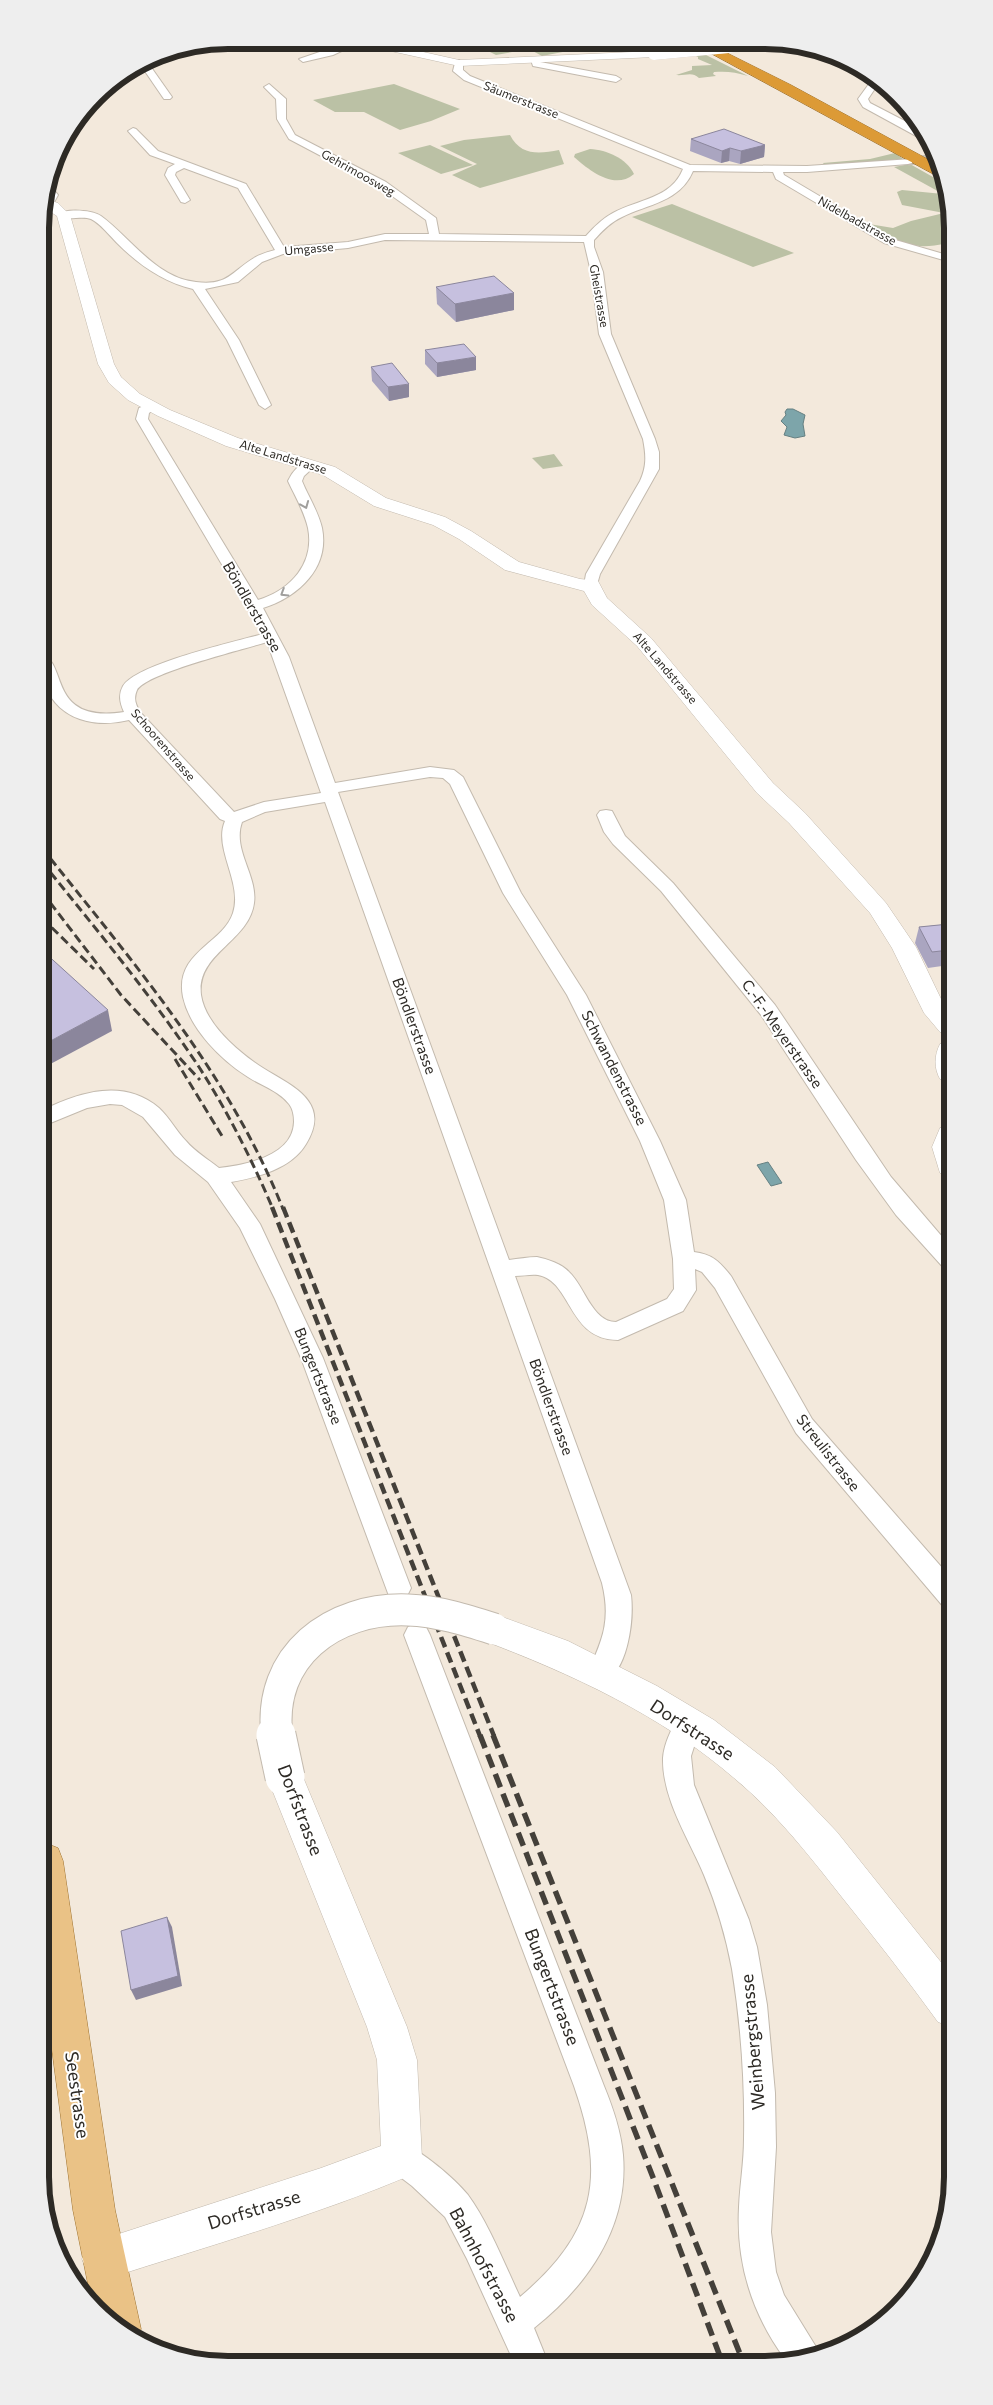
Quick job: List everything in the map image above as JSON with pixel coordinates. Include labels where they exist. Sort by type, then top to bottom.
[{"type":"highway","points":[[710,49],[787,88],[935,169]]},
{"type":"highway","points":[[724,49],[930,157]]},
{"type":"main road","name":"Seestrasse","points":[[49,1890],[82,2130],[103,2259],[116,2317]]},
{"type":"street","points":[[302,59],[340,49]]},
{"type":"street","points":[[395,49],[459,63],[654,54],[707,49]]},
{"type":"street","points":[[535,60],[536,64],[541,66],[564,68],[616,79]]},
{"type":"street","name":"Säumerstrasse","points":[[459,63],[458,71],[467,78],[689,168]]},
{"type":"street","points":[[147,68],[166,98]]},
{"type":"street","points":[[872,85],[863,99],[864,103],[916,131]]},
{"type":"street","name":"Gehrimoosweg","points":[[269,87],[281,99],[279,105],[287,133],[382,184],[420,210],[430,218],[434,226],[434,237]]},
{"type":"street","points":[[133,131],[154,153],[242,186]]},
{"type":"street","points":[[589,239],[607,222],[619,214],[663,197],[674,190],[687,176],[689,168],[777,169],[850,167],[908,161]]},
{"type":"street","points":[[184,164],[172,170],[170,175],[185,200]]},
{"type":"street","name":"Nidelbadstrasse","points":[[777,169],[780,177],[874,234],[901,245],[944,257]]},
{"type":"street","points":[[234,173],[281,251]]},
{"type":"street","points":[[50,202],[62,215]]},
{"type":"street","name":"Umgasse","points":[[62,215],[82,214],[96,217],[130,250],[161,273],[178,282],[197,286],[216,285],[234,280],[258,260],[281,251],[348,246],[385,237],[589,239]]},
{"type":"street","name":"Alte Landstrasse","points":[[62,215],[106,364],[111,375],[122,386],[151,407],[232,442],[329,471],[380,502],[439,521],[465,535],[512,566],[579,585],[591,585],[599,601],[644,642],[765,788],[797,818],[878,908],[904,947],[932,1007],[944,1020]]},
{"type":"street","name":"Gheistrasse","points":[[589,239],[598,280],[605,334],[636,404],[652,452],[652,469],[647,481],[593,574],[591,585]]},
{"type":"street","points":[[197,286],[233,340],[265,405]]},
{"type":"street","name":"Böndlerstrasse","points":[[151,407],[143,411],[142,419],[272,636],[620,1600],[618,1635],[609,1659],[601,1672]]},
{"type":"street","points":[[255,606],[271,602],[301,582],[313,561],[315,529],[295,477],[309,465]]},
{"type":"street","name":"Schoorenstrasse","points":[[235,819],[226,815],[133,714],[127,702],[130,688],[142,677],[272,636]]},
{"type":"street","points":[[49,674],[62,700],[73,711],[82,716],[98,719],[116,719],[133,714]]},
{"type":"street","name":"Schwandenstrasse","points":[[329,793],[430,772],[448,774],[457,780],[512,893],[576,995],[650,1141],[674,1200],[684,1259],[685,1290],[675,1305],[618,1331],[600,1328],[590,1318],[562,1278],[550,1270],[537,1266],[501,1269]]},
{"type":"street","points":[[49,1116],[89,1098],[116,1098],[134,1102],[151,1113],[180,1149],[214,1176],[247,1170],[282,1157],[297,1141],[304,1121],[302,1110],[294,1097],[242,1064],[226,1048],[200,1015],[192,996],[193,978],[198,965],[208,951],[239,921],[245,904],[244,890],[231,840],[232,826],[235,819],[252,810],[329,793]]},
{"type":"street","name":"C.-F.-Meyerstrasse","points":[[606,815],[611,831],[657,876],[747,983],[788,1038],[840,1120],[894,1197],[923,1234],[944,1254]]},
{"type":"street","name":"Bungertstrasse","points":[[214,1176],[249,1224],[286,1299],[312,1358],[398,1588]]},
{"type":"street","name":"Streulistrasse","points":[[684,1259],[702,1261],[710,1266],[749,1326],[804,1426],[944,1589]]},
{"type":"street","name":"Dorfstrasse","points":[[103,2259],[321,2189],[402,2160],[397,2060],[388,2027],[285,1777],[276,1735],[276,1702],[289,1668],[298,1653],[317,1634],[351,1616],[370,1612],[399,1610],[439,1614],[494,1629],[536,1643],[601,1672],[688,1725],[729,1752],[793,1810],[892,1928],[944,1997]]},
{"type":"street","name":"Bungertstrasse","points":[[418,1635],[576,2048],[598,2114],[607,2150],[607,2175],[603,2207],[586,2250],[578,2264],[551,2294],[515,2322]]},
{"type":"street","name":"Weinbergstrasse","points":[[688,1725],[678,1746],[678,1775],[688,1804],[719,1875],[736,1925],[752,1996],[758,2056],[760,2140],[754,2240],[758,2273],[768,2301],[788,2336],[801,2353]]},
{"type":"street","name":"Bahnhofstrasse","points":[[402,2160],[423,2175],[456,2206],[479,2247],[515,2322],[528,2356]]},
{"type":"green space","points":[[484,49],[523,50],[496,55]]},
{"type":"green space","points":[[529,49],[578,49],[542,56]]},
{"type":"green space","points":[[700,52],[748,76],[723,72],[714,72],[713,74],[716,76],[699,78],[691,74],[676,75],[692,70],[692,66],[712,65],[698,59],[694,55]]},
{"type":"green space","points":[[394,84],[460,109],[431,121],[400,130],[364,112],[335,112],[313,100]]},
{"type":"green space","points":[[510,135],[519,147],[531,152],[559,150],[564,164],[480,188],[452,175],[477,164],[440,146],[464,140]]},
{"type":"green space","points":[[430,145],[473,165],[441,174],[398,153]]},
{"type":"green space","points":[[590,149],[603,151],[621,159],[631,168],[634,174],[626,179],[610,180],[594,173],[574,157],[575,154]]},
{"type":"green space","points":[[895,153],[903,159],[825,166],[823,163],[870,159]]},
{"type":"green space","points":[[910,164],[938,180],[941,193],[894,167]]},
{"type":"green space","points":[[902,190],[941,194],[944,213],[902,205],[897,192]]},
{"type":"green space","points":[[672,204],[794,253],[753,267],[632,217]]},
{"type":"green space","points":[[944,213],[944,243],[924,246],[906,243],[869,224],[893,228],[911,221]]},
{"type":"green space","points":[[554,454],[563,466],[543,469],[532,458]]},
{"type":"water","points":[[787,409],[793,409],[805,415],[803,424],[805,436],[795,438],[784,435],[787,427],[781,421],[786,415]]},
{"type":"water","points":[[768,1162],[782,1183],[771,1186],[757,1165]]},
{"type":"building","points":[[724,129],[765,145],[741,151],[730,148],[722,151],[691,139]]},
{"type":"building","points":[[494,276],[514,293],[455,304],[436,287]]},
{"type":"building","points":[[464,344],[476,357],[437,363],[425,350]]},
{"type":"building","points":[[392,363],[409,384],[388,387],[371,367]]},
{"type":"building","points":[[944,924],[944,951],[932,952],[919,927]]},
{"type":"building","points":[[49,956],[108,1010],[49,1042]]},
{"type":"building","points":[[167,1917],[178,1976],[131,1990],[121,1931]]},
{"type":"tunnel","points":[[908,161],[931,159]]},
{"type":"railway","points":[[49,857],[144,976],[207,1065],[261,1159],[283,1209]]},
{"type":"railway","points":[[49,871],[142,988],[199,1067],[239,1136],[273,1209]]},
{"type":"railway","points":[[49,901],[121,995],[200,1080]]},
{"type":"railway","points":[[49,925],[94,969]]},
{"type":"railway","points":[[175,1059],[222,1136]]},
{"type":"railway","points":[[272,1207],[480,1736]]},
{"type":"railway","points":[[283,1207],[494,1736]]},
{"type":"railway","points":[[480,1735],[654,2180],[720,2356]]},
{"type":"railway","points":[[493,1735],[741,2356]]}]
